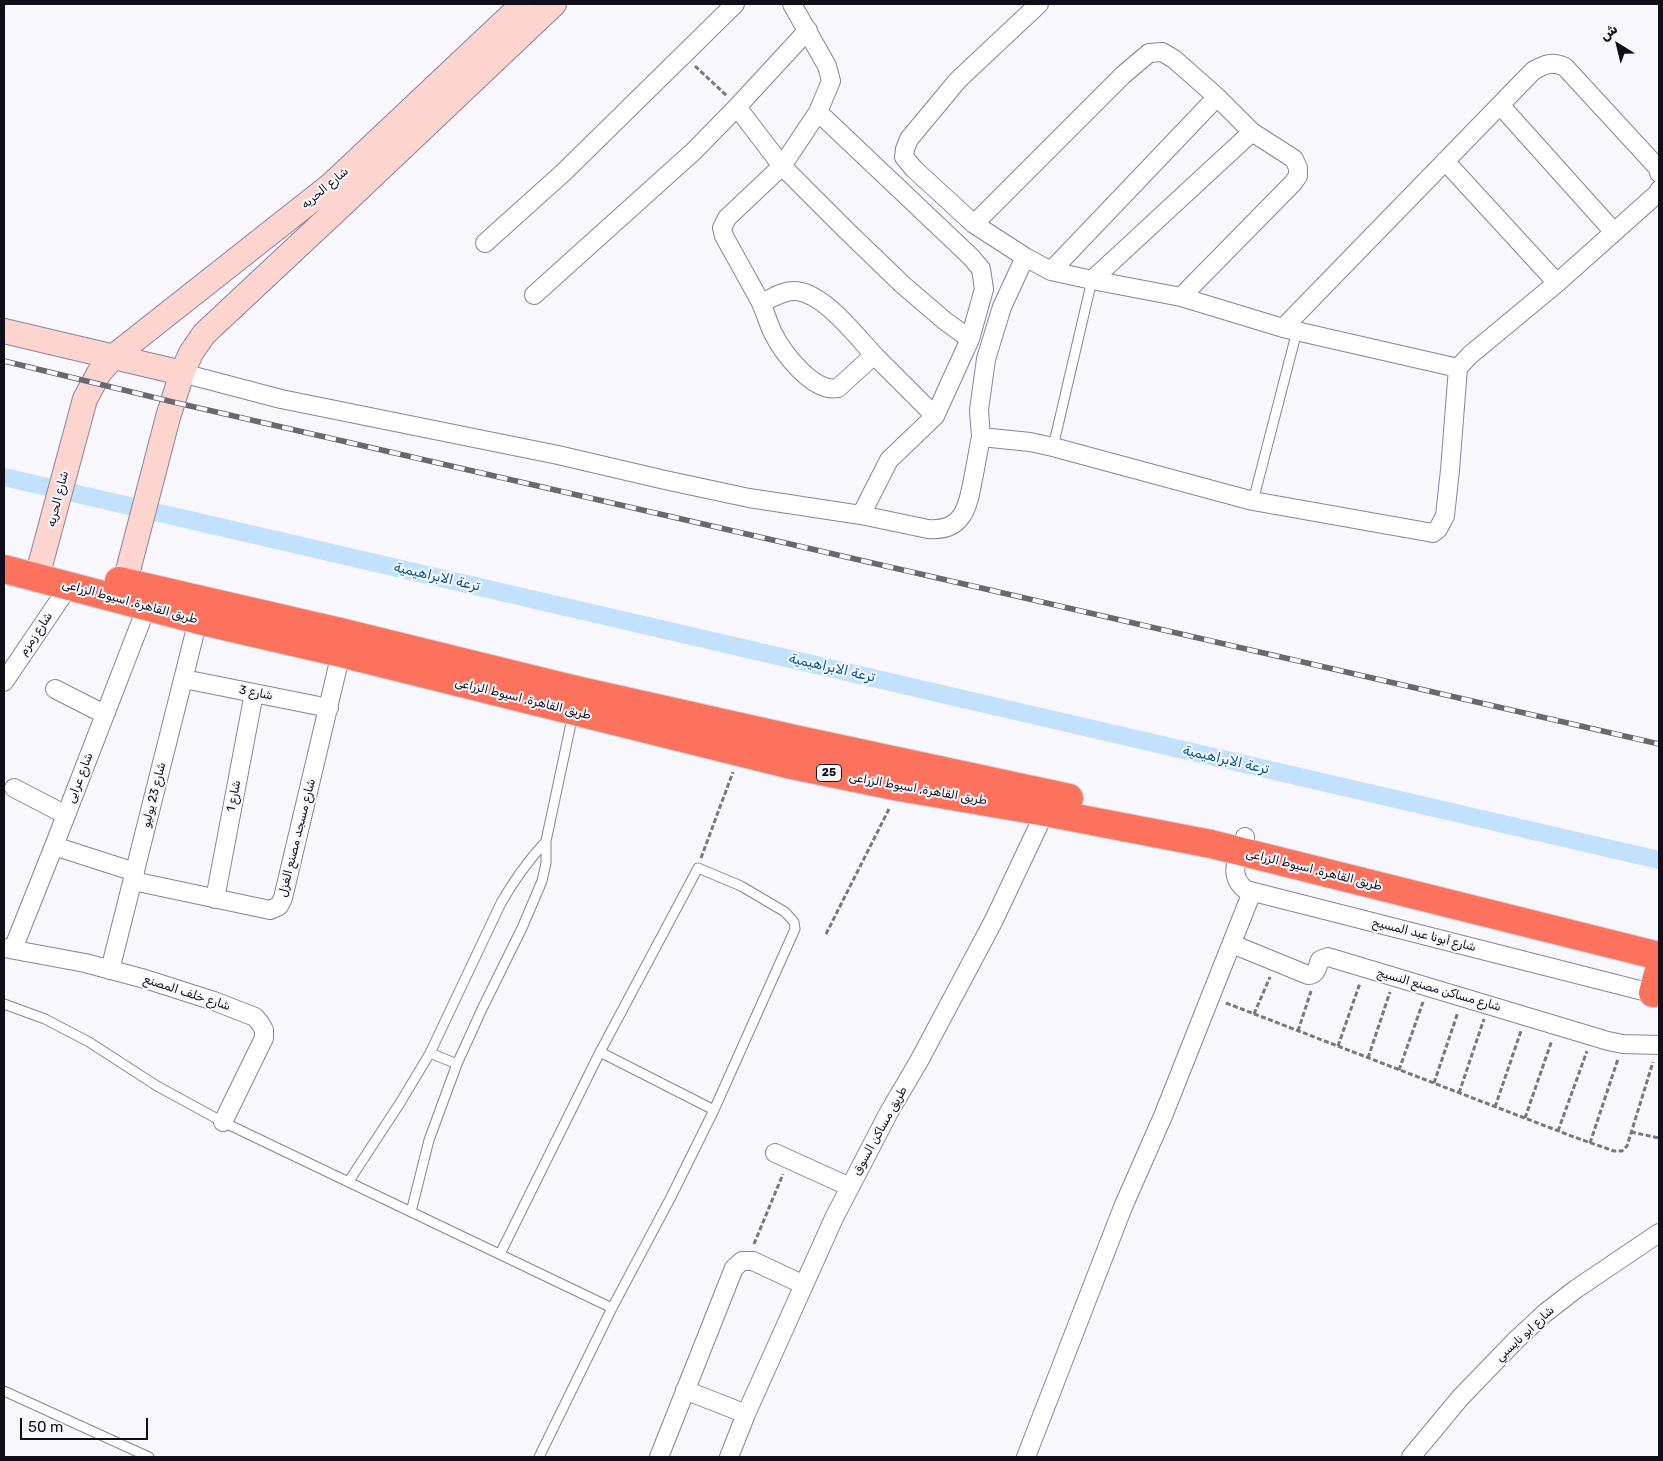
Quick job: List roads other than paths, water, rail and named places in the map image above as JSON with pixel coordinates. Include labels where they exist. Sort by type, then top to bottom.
[{"type":"highway","name":"طريق القاهرة, اسيوط الزراعى","points":[[4,566],[41,562],[572,689],[804,741],[1243,844],[1371,876],[1659,938]]},
{"type":"highway","name":"طريق القاهرة, اسيوط الزراعى","points":[[4,566],[69,586],[198,620],[341,653],[787,764],[900,787],[1045,812],[1211,844],[1243,844]]},
{"type":"highway","name":"طريق القاهرة, اسيوط الزراعى","points":[[1371,876],[1458,905],[1659,956]]},
{"type":"main road","name":"شارع الحريه","points":[[41,562],[85,398],[93,382],[113,357],[331,185],[523,4]]},
{"type":"main road","name":"شارع الحريه","points":[[124,582],[182,372],[191,352],[204,334],[358,191],[554,4]]},
{"type":"main road","points":[[4,331],[182,372]]},
{"type":"street","points":[[485,242],[564,172],[735,4]]},
{"type":"street","points":[[792,4],[827,66],[831,81],[818,112],[782,166],[727,218],[722,228],[724,236],[761,303],[772,331],[788,356],[806,375],[826,388],[838,388],[874,355]]},
{"type":"street","points":[[1039,4],[958,80],[909,139],[905,149],[904,157],[914,169],[974,224],[1050,271],[1181,297],[1290,329],[1458,368]]},
{"type":"street","points":[[534,295],[667,176],[737,107],[808,30]]},
{"type":"street","points":[[974,224],[1123,75],[1149,53],[1162,52],[1174,59],[1217,97],[1252,132],[1294,159],[1298,168],[1298,176],[1293,183],[1181,297]]},
{"type":"street","points":[[1290,329],[1445,161],[1533,71],[1547,63],[1557,63],[1565,67],[1658,168],[1659,173]]},
{"type":"street","points":[[1050,271],[1217,97]]},
{"type":"street","points":[[1500,105],[1614,232]]},
{"type":"street","points":[[737,107],[782,166],[904,285],[945,321],[970,339]]},
{"type":"street","points":[[818,112],[972,257],[981,270],[984,290],[970,339],[934,416],[889,460],[861,515]]},
{"type":"street","points":[[1092,280],[1252,132]]},
{"type":"street","points":[[1445,161],[1557,283]]},
{"type":"street","points":[[981,437],[1030,442],[1053,447],[1253,501],[1433,533],[1438,529],[1445,516],[1458,368],[1470,355],[1557,283],[1658,193],[1659,190]]},
{"type":"street","points":[[182,372],[290,400],[558,454],[749,498],[861,515],[938,530],[946,528],[962,517],[969,500],[981,437],[979,410],[986,359],[1002,307],[1025,257]]},
{"type":"street","points":[[761,303],[784,292],[794,290],[815,297],[852,328],[874,355],[934,416]]},
{"type":"street","name":"شارع زمزم","points":[[4,682],[69,586]]},
{"type":"street","name":"شارع عرابى","points":[[8,948],[54,846],[146,606]]},
{"type":"street","name":"شارع 23 يوليو","points":[[110,970],[198,620]]},
{"type":"street","name":"شارع مسجد مصنع الغزل","points":[[54,846],[134,877],[215,898],[270,910],[276,908],[282,902],[341,653]]},
{"type":"street","name":"شارع 3","points":[[184,679],[329,708]]},
{"type":"street","points":[[55,690],[104,714]]},
{"type":"street","name":"شارع 1","points":[[215,898],[254,693]]},
{"type":"street","points":[[14,788],[66,815]]},
{"type":"street","name":"طريق مساكن السوق","points":[[729,1457],[746,1414],[850,1187],[993,922],[1045,812]]},
{"type":"street","points":[[1026,1457],[1123,1207],[1163,1116],[1252,892],[1246,890],[1236,880],[1235,867],[1243,844]]},
{"type":"street","name":"شارع أبونا عبد المسيح","points":[[1252,892],[1657,986]]},
{"type":"street","name":"شارع مساكن مصنع النسيج","points":[[1232,944],[1305,974],[1311,975],[1316,971],[1320,960],[1328,958],[1623,1044],[1659,1045]]},
{"type":"street","name":"شارع خلف المصنع","points":[[8,948],[60,958],[180,989],[255,1017],[264,1030],[264,1038],[223,1122]]},
{"type":"street","points":[[782,1156],[850,1187]]},
{"type":"street","name":"شارع ابو نايسبي","points":[[1411,1457],[1460,1398],[1545,1313],[1576,1289],[1659,1233]]},
{"type":"street","points":[[659,1457],[737,1264],[748,1260],[753,1261],[804,1286]]},
{"type":"street","points":[[685,1390],[746,1414]]},
{"type":"lane","points":[[1053,447],[1092,280]]},
{"type":"lane","points":[[1253,501],[1290,329]]},
{"type":"lane","points":[[411,1212],[429,1140],[457,1064],[533,904],[542,881],[546,863],[546,841],[573,711]]},
{"type":"lane","points":[[349,1181],[430,1053],[512,883],[526,863],[546,841]]},
{"type":"lane","points":[[500,1254],[600,1052],[698,868],[741,886],[785,912],[794,922],[795,930],[714,1110],[671,1197],[612,1308],[539,1457]]},
{"type":"lane","points":[[4,1004],[45,1019],[89,1042],[157,1086],[223,1122],[612,1308]]},
{"type":"lane","points":[[600,1052],[714,1110]]},
{"type":"lane","points":[[430,1053],[457,1064]]},
{"type":"lane","points":[[4,1391],[149,1457]]},
{"type":"waterway","name":"ترعة الابراهيمية","points":[[4,477],[1659,860]]},
{"type":"railway","points":[[4,361],[173,402],[1659,744]]}]
